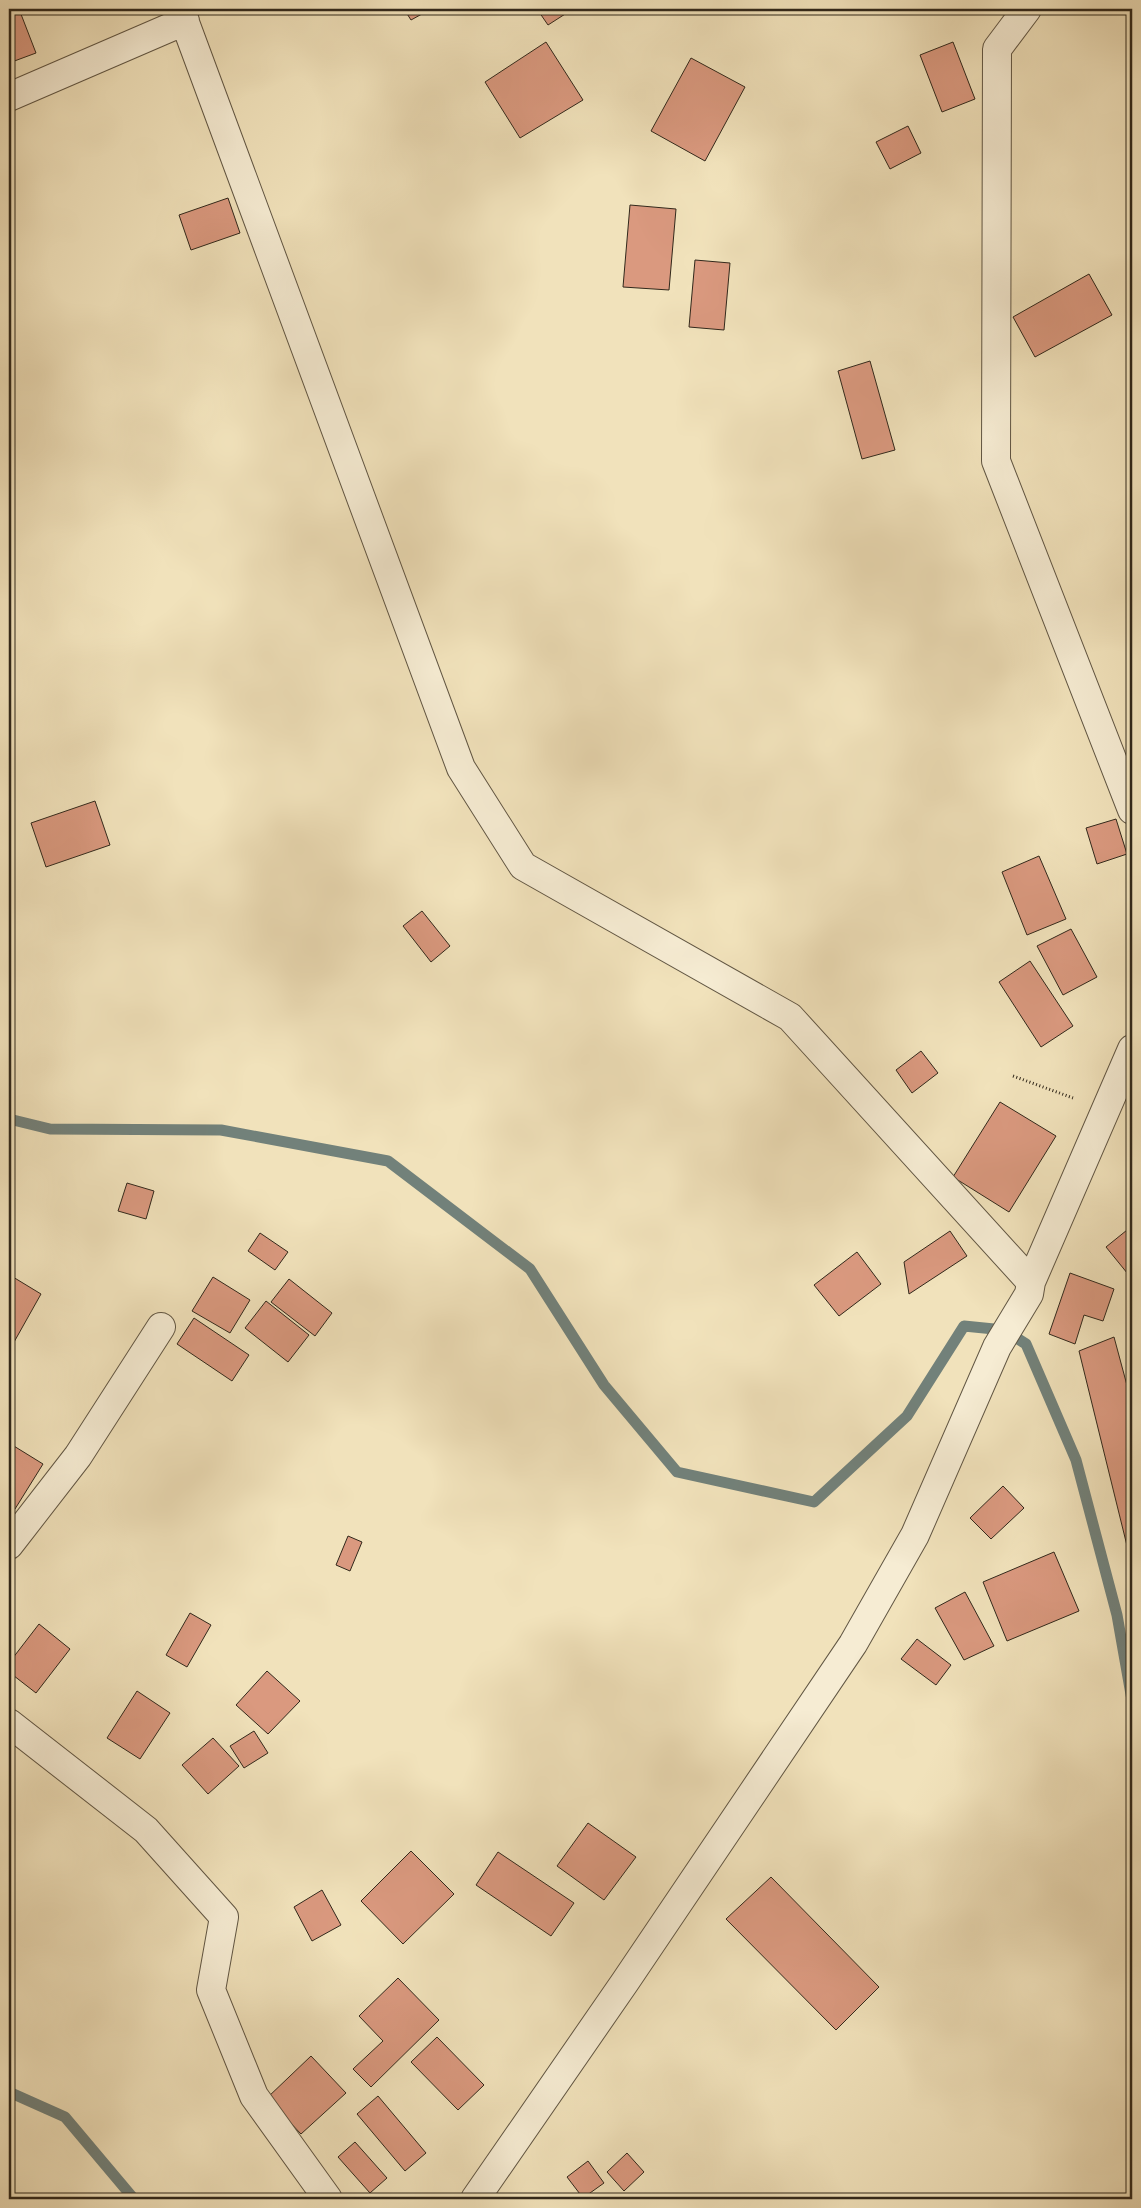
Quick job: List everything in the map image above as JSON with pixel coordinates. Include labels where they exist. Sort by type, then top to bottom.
[{"type":"street","points":[[1028,9],[997,50],[996,460],[1132,810]]},
{"type":"street","points":[[9,97],[182,15],[461,768],[523,866],[790,1018],[1030,1288]]},
{"type":"street","points":[[475,2199],[626,1982],[853,1644],[915,1535],[997,1347],[1030,1288],[1104,1110],[1132,1049]]},
{"type":"street","points":[[9,1545],[78,1456],[161,1326]]},
{"type":"street","points":[[9,1722],[146,1830],[224,1916],[211,1990],[254,2096],[328,2199]]},
{"type":"path","points":[[1013,1076],[1104,1110]]},
{"type":"building","points":[[9,9],[19,9],[36,53],[9,63]]},
{"type":"building","points":[[404,9],[431,9],[411,20]]},
{"type":"building","points":[[537,9],[573,9],[548,25]]},
{"type":"building","points":[[546,42],[583,100],[520,138],[485,82]]},
{"type":"building","points":[[953,42],[975,99],[942,112],[920,55]]},
{"type":"building","points":[[691,58],[745,87],[705,161],[651,131]]},
{"type":"building","points":[[908,126],[921,153],[890,169],[876,142]]},
{"type":"building","points":[[228,198],[240,233],[191,250],[179,215]]},
{"type":"building","points":[[630,205],[676,209],[669,290],[623,287]]},
{"type":"building","points":[[695,260],[730,263],[724,330],[689,327]]},
{"type":"building","points":[[1089,274],[1112,315],[1035,357],[1013,317]]},
{"type":"building","points":[[870,361],[895,450],[862,459],[838,371]]},
{"type":"building","points":[[95,801],[110,845],[46,867],[31,823]]},
{"type":"building","points":[[1116,819],[1127,854],[1097,864],[1086,828]]},
{"type":"building","points":[[1039,856],[1066,919],[1027,935],[1002,872]]},
{"type":"building","points":[[422,911],[450,946],[431,962],[403,926]]},
{"type":"building","points":[[1071,929],[1097,977],[1063,995],[1037,946]]},
{"type":"building","points":[[1030,961],[1073,1026],[1041,1047],[999,982]]},
{"type":"building","points":[[921,1051],[938,1073],[912,1093],[896,1070]]},
{"type":"building","points":[[1000,1102],[1056,1136],[1009,1212],[953,1177]]},
{"type":"building","points":[[127,1183],[154,1191],[146,1219],[118,1211]]},
{"type":"building","points":[[1132,1226],[1132,1279],[1106,1247]]},
{"type":"building","points":[[950,1231],[967,1256],[909,1294],[904,1262]]},
{"type":"building","points":[[260,1233],[288,1252],[275,1270],[248,1251]]},
{"type":"building","points":[[857,1252],[881,1284],[839,1316],[814,1285]]},
{"type":"building","points":[[1070,1273],[1114,1289],[1103,1321],[1084,1315],[1075,1344],[1049,1334]]},
{"type":"building","points":[[13,1277],[41,1294],[9,1351],[9,1284]]},
{"type":"building","points":[[213,1277],[250,1300],[230,1333],[192,1311]]},
{"type":"building","points":[[289,1279],[332,1313],[315,1336],[271,1302]]},
{"type":"building","points":[[266,1301],[309,1335],[288,1362],[245,1328]]},
{"type":"building","points":[[194,1318],[249,1355],[232,1381],[177,1344]]},
{"type":"building","points":[[1114,1337],[1132,1404],[1132,1566],[1079,1351]]},
{"type":"building","points":[[9,1443],[43,1464],[15,1509],[9,1505]]},
{"type":"building","points":[[1003,1486],[1024,1508],[991,1539],[970,1518]]},
{"type":"building","points":[[348,1536],[362,1542],[350,1571],[336,1565]]},
{"type":"building","points":[[1054,1552],[1079,1611],[1007,1641],[983,1582]]},
{"type":"building","points":[[965,1592],[994,1646],[964,1660],[935,1608]]},
{"type":"building","points":[[190,1613],[211,1625],[187,1667],[166,1655]]},
{"type":"building","points":[[39,1624],[70,1649],[36,1693],[9,1672],[9,1663]]},
{"type":"building","points":[[917,1639],[951,1665],[936,1685],[901,1659]]},
{"type":"building","points":[[267,1671],[300,1701],[268,1734],[236,1705]]},
{"type":"building","points":[[137,1691],[170,1713],[140,1759],[107,1738]]},
{"type":"building","points":[[254,1731],[268,1753],[244,1768],[230,1746]]},
{"type":"building","points":[[213,1738],[239,1766],[208,1794],[182,1765]]},
{"type":"building","points":[[588,1823],[636,1857],[604,1900],[557,1866]]},
{"type":"building","points":[[411,1851],[454,1894],[403,1944],[361,1901]]},
{"type":"building","points":[[498,1852],[574,1903],[551,1936],[476,1885]]},
{"type":"building","points":[[771,1877],[879,1987],[836,2030],[726,1919]]},
{"type":"building","points":[[322,1890],[341,1925],[312,1941],[294,1907]]},
{"type":"building","points":[[398,1978],[439,2020],[371,2087],[353,2069],[383,2041],[359,2016]]},
{"type":"building","points":[[437,2037],[484,2085],[458,2110],[411,2062]]},
{"type":"building","points":[[311,2056],[346,2093],[301,2134],[267,2098]]},
{"type":"building","points":[[378,2096],[426,2153],[405,2171],[357,2114]]},
{"type":"building","points":[[355,2142],[387,2178],[370,2193],[338,2157]]},
{"type":"building","points":[[627,2153],[644,2172],[624,2191],[607,2172]]},
{"type":"building","points":[[588,2161],[604,2183],[583,2198],[567,2177]]},
{"type":"waterway","points":[[9,1119],[50,1129],[221,1130],[388,1161],[530,1269],[604,1385],[677,1472],[814,1502],[907,1416],[964,1326],[1004,1330],[1026,1344],[1076,1460],[1117,1615],[1132,1700]]},
{"type":"waterway","points":[[9,2092],[65,2117],[134,2199]]}]
